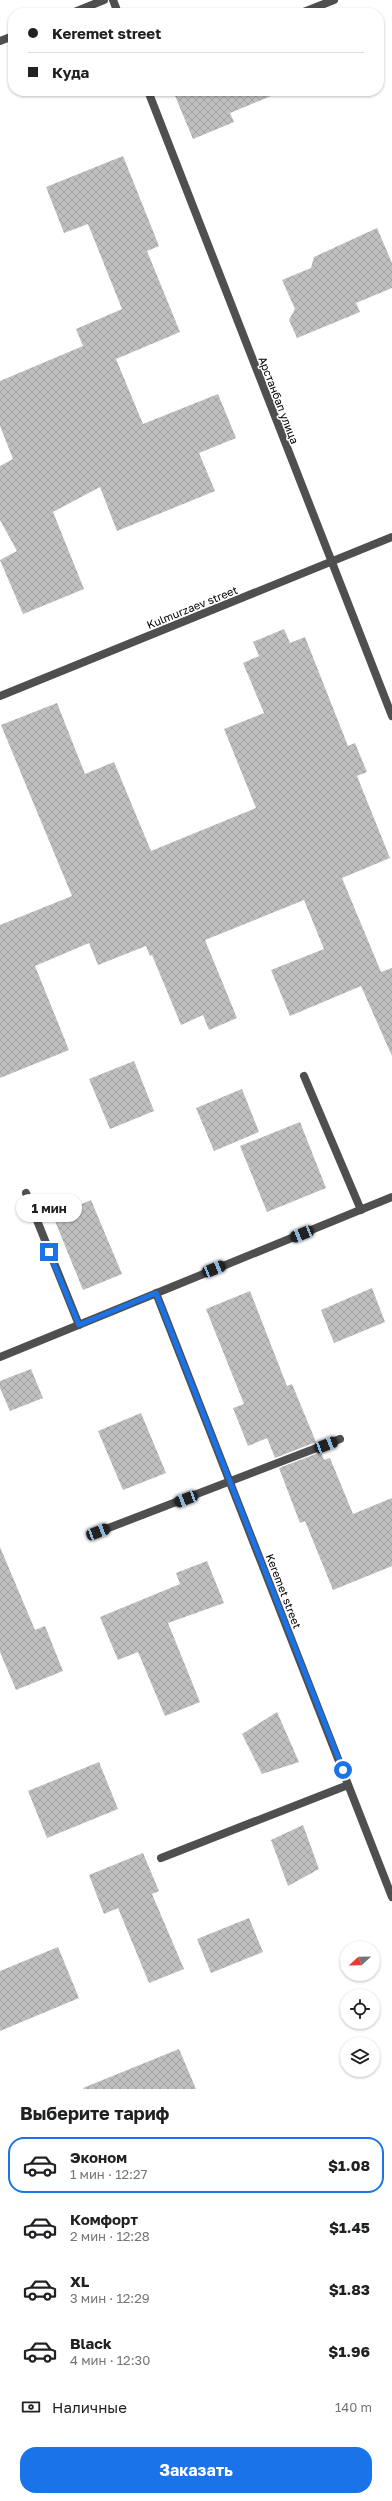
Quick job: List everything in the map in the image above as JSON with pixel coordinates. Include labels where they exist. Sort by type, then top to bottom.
[{"type":"street","points":[[84,8],[104,0]]},
{"type":"street","points":[[314,8],[334,0]]},
{"type":"street","name":"Арстанбап улица","points":[[150,96],[330,563],[392,716]]},
{"type":"street","name":"Kulmurzaev street","points":[[0,696],[392,537]]},
{"type":"street","points":[[304,1076],[360,1210]]},
{"type":"street","points":[[26,1193],[79,1325]]},
{"type":"street","points":[[0,1357],[392,1197]]},
{"type":"street","name":"Keremet street","points":[[156,1293],[392,1897]]},
{"type":"street","points":[[98,1532],[340,1439]]},
{"type":"street","points":[[161,1858],[348,1785]]},
{"type":"building","points":[[175,96],[271,96],[230,113],[234,122],[193,139]]},
{"type":"building","points":[[123,156],[159,246],[147,251],[180,332],[116,359],[143,424],[218,394],[236,438],[199,453],[215,491],[117,531],[100,487],[53,512],[84,589],[23,614],[0,560],[17,551],[0,520],[0,466],[13,459],[0,426],[0,381],[83,346],[76,329],[122,309],[88,224],[64,233],[46,187]]},
{"type":"building","points":[[377,228],[392,263],[392,288],[356,303],[360,312],[297,338],[289,320],[295,309],[282,280],[311,268],[314,257]]},
{"type":"building","points":[[284,629],[290,643],[305,637],[348,746],[355,743],[367,772],[357,776],[390,858],[342,878],[381,972],[392,968],[392,1056],[361,986],[290,1016],[271,970],[324,949],[304,900],[205,940],[237,1018],[209,1030],[203,1015],[181,1025],[152,955],[150,956],[146,946],[98,965],[89,943],[35,966],[69,1050],[0,1078],[0,925],[72,896],[1,725],[57,703],[85,774],[114,762],[151,851],[256,808],[224,729],[264,713],[243,663],[259,656],[253,642]]},
{"type":"building","points":[[134,1061],[154,1111],[110,1129],[89,1079]]},
{"type":"building","points":[[242,1089],[259,1132],[214,1151],[196,1108]]},
{"type":"building","points":[[300,1122],[326,1188],[267,1212],[240,1146]]},
{"type":"building","points":[[91,1200],[122,1274],[83,1290],[53,1216]]},
{"type":"building","points":[[372,1288],[385,1322],[334,1343],[321,1310]]},
{"type":"building","points":[[250,1291],[287,1386],[292,1384],[316,1442],[275,1458],[267,1438],[248,1446],[233,1408],[244,1404],[206,1309]]},
{"type":"building","points":[[31,1369],[43,1398],[10,1411],[0,1388],[0,1381]]},
{"type":"building","points":[[141,1413],[166,1473],[123,1490],[98,1431]]},
{"type":"building","points":[[321,1452],[324,1460],[330,1458],[353,1514],[392,1498],[392,1566],[333,1590],[305,1521],[300,1523],[279,1468]]},
{"type":"building","points":[[0,1547],[35,1630],[45,1626],[63,1671],[16,1690],[0,1652]]},
{"type":"building","points":[[207,1561],[224,1603],[168,1623],[200,1702],[165,1716],[138,1652],[118,1660],[100,1617],[180,1584],[176,1573]]},
{"type":"building","points":[[277,1712],[299,1762],[262,1774],[242,1734]]},
{"type":"building","points":[[99,1762],[118,1809],[47,1838],[28,1791]]},
{"type":"building","points":[[303,1825],[319,1869],[288,1886],[271,1840]]},
{"type":"building","points":[[143,1853],[159,1891],[152,1894],[184,1969],[149,1983],[118,1908],[104,1914],[89,1875]]},
{"type":"building","points":[[249,1918],[263,1952],[211,1973],[197,1939]]},
{"type":"building","points":[[58,1947],[79,1998],[0,2031],[0,1971]]},
{"type":"building","points":[[179,2049],[196,2089],[83,2088]]},
{"type":"route","points":[[49,1252],[79,1325],[156,1293],[343,1770]]}]
